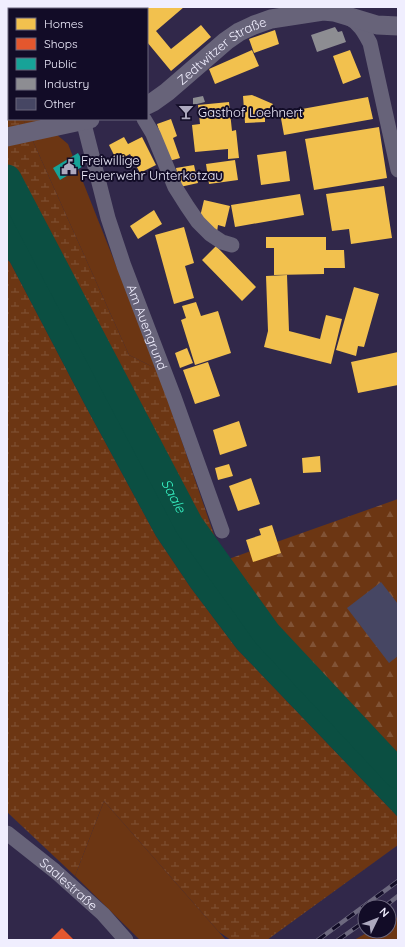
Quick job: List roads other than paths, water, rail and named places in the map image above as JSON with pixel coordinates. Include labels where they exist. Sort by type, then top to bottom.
[{"type":"street","name":"Zedtwitzer Straße","points":[[148,104],[167,92],[226,41],[239,32],[271,19],[323,9],[377,25],[396,26]]},
{"type":"street","points":[[343,14],[362,28],[370,43],[398,170]]},
{"type":"street","points":[[374,61],[375,44],[377,40],[384,32],[396,26]]},
{"type":"street","points":[[7,137],[86,120]]},
{"type":"street","name":"Am Auengrund","points":[[86,120],[108,218],[124,266],[174,397],[222,531]]},
{"type":"street","points":[[145,120],[153,134],[175,187],[198,222],[210,234],[222,242],[232,245]]},
{"type":"street","name":"Saalestraße","points":[[7,833],[55,871],[103,914],[126,940]]},
{"type":"waterway","name":"Saale","points":[[7,179],[189,525],[267,634],[398,774]]},
{"type":"railway","points":[[318,940],[398,881]]},
{"type":"railway","points":[[394,899],[398,896]]},
{"type":"railway","points":[[338,940],[357,927]]},
{"type":"place","name":"Gasthof Loehnert","points":[[186,112]]},
{"type":"place","name":"Freiwillige Feuerwehr Unterkotzau","points":[[69,167]]}]
